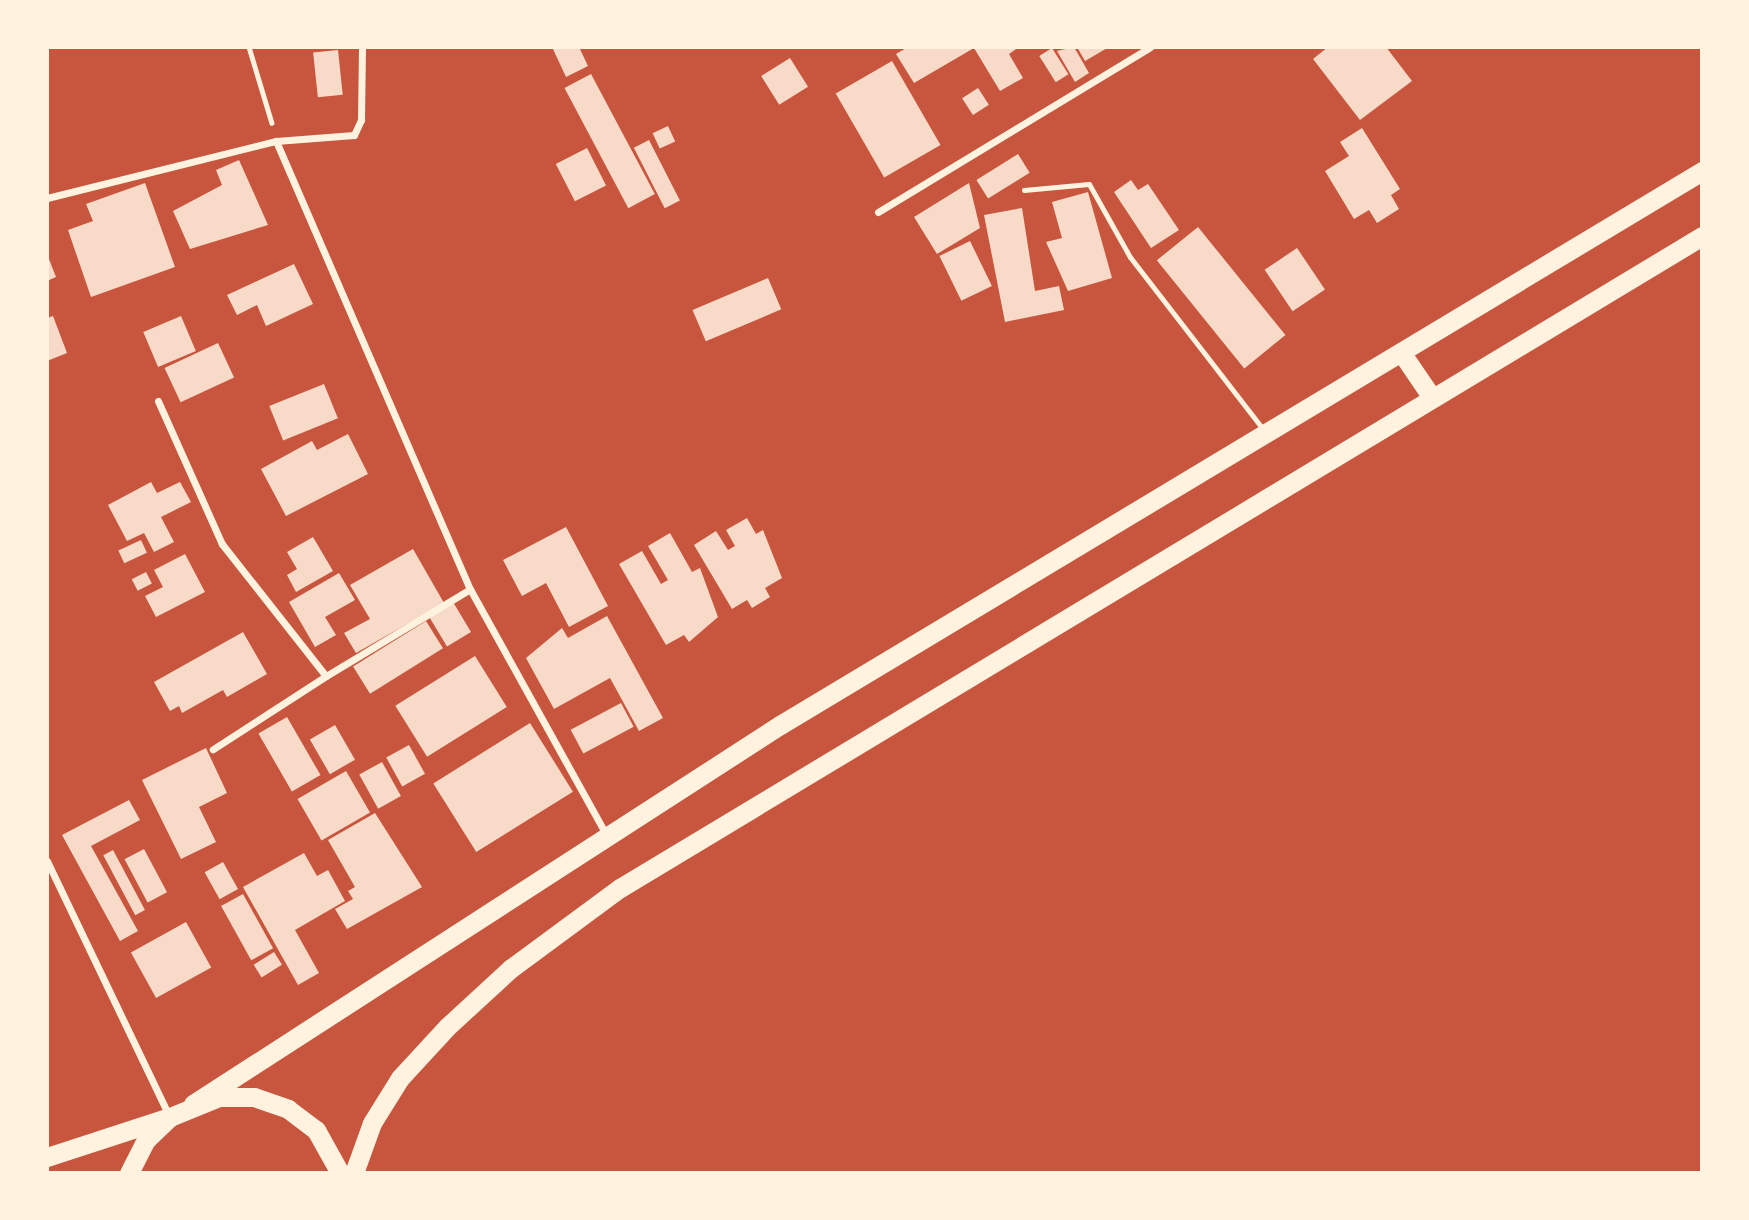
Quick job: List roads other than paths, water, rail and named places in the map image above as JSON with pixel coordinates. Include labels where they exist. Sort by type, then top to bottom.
[{"type":"highway","points":[[47,1157],[170,1117],[193,1104],[609,839],[780,725],[1403,355],[1702,171]]},
{"type":"highway","points":[[354,1173],[372,1123],[400,1078],[447,1027],[510,969],[620,888],[1431,396],[1702,236]]},
{"type":"highway","points":[[1403,355],[1431,396]]},
{"type":"highway","points":[[193,1104],[254,1097],[288,1109],[316,1130],[340,1173]]},
{"type":"highway","points":[[129,1173],[146,1140],[170,1117]]},
{"type":"street","points":[[47,198],[276,141],[321,142],[359,130],[362,47]]},
{"type":"street","points":[[878,212],[1150,47]]},
{"type":"street","points":[[276,141],[470,589],[609,839]]},
{"type":"street","points":[[159,401],[222,544],[326,676]]},
{"type":"street","points":[[214,750],[326,676],[470,589]]},
{"type":"street","points":[[47,861],[170,1117]]},
{"type":"lane","points":[[1024,190],[1089,184],[1130,257],[1267,435]]}]
